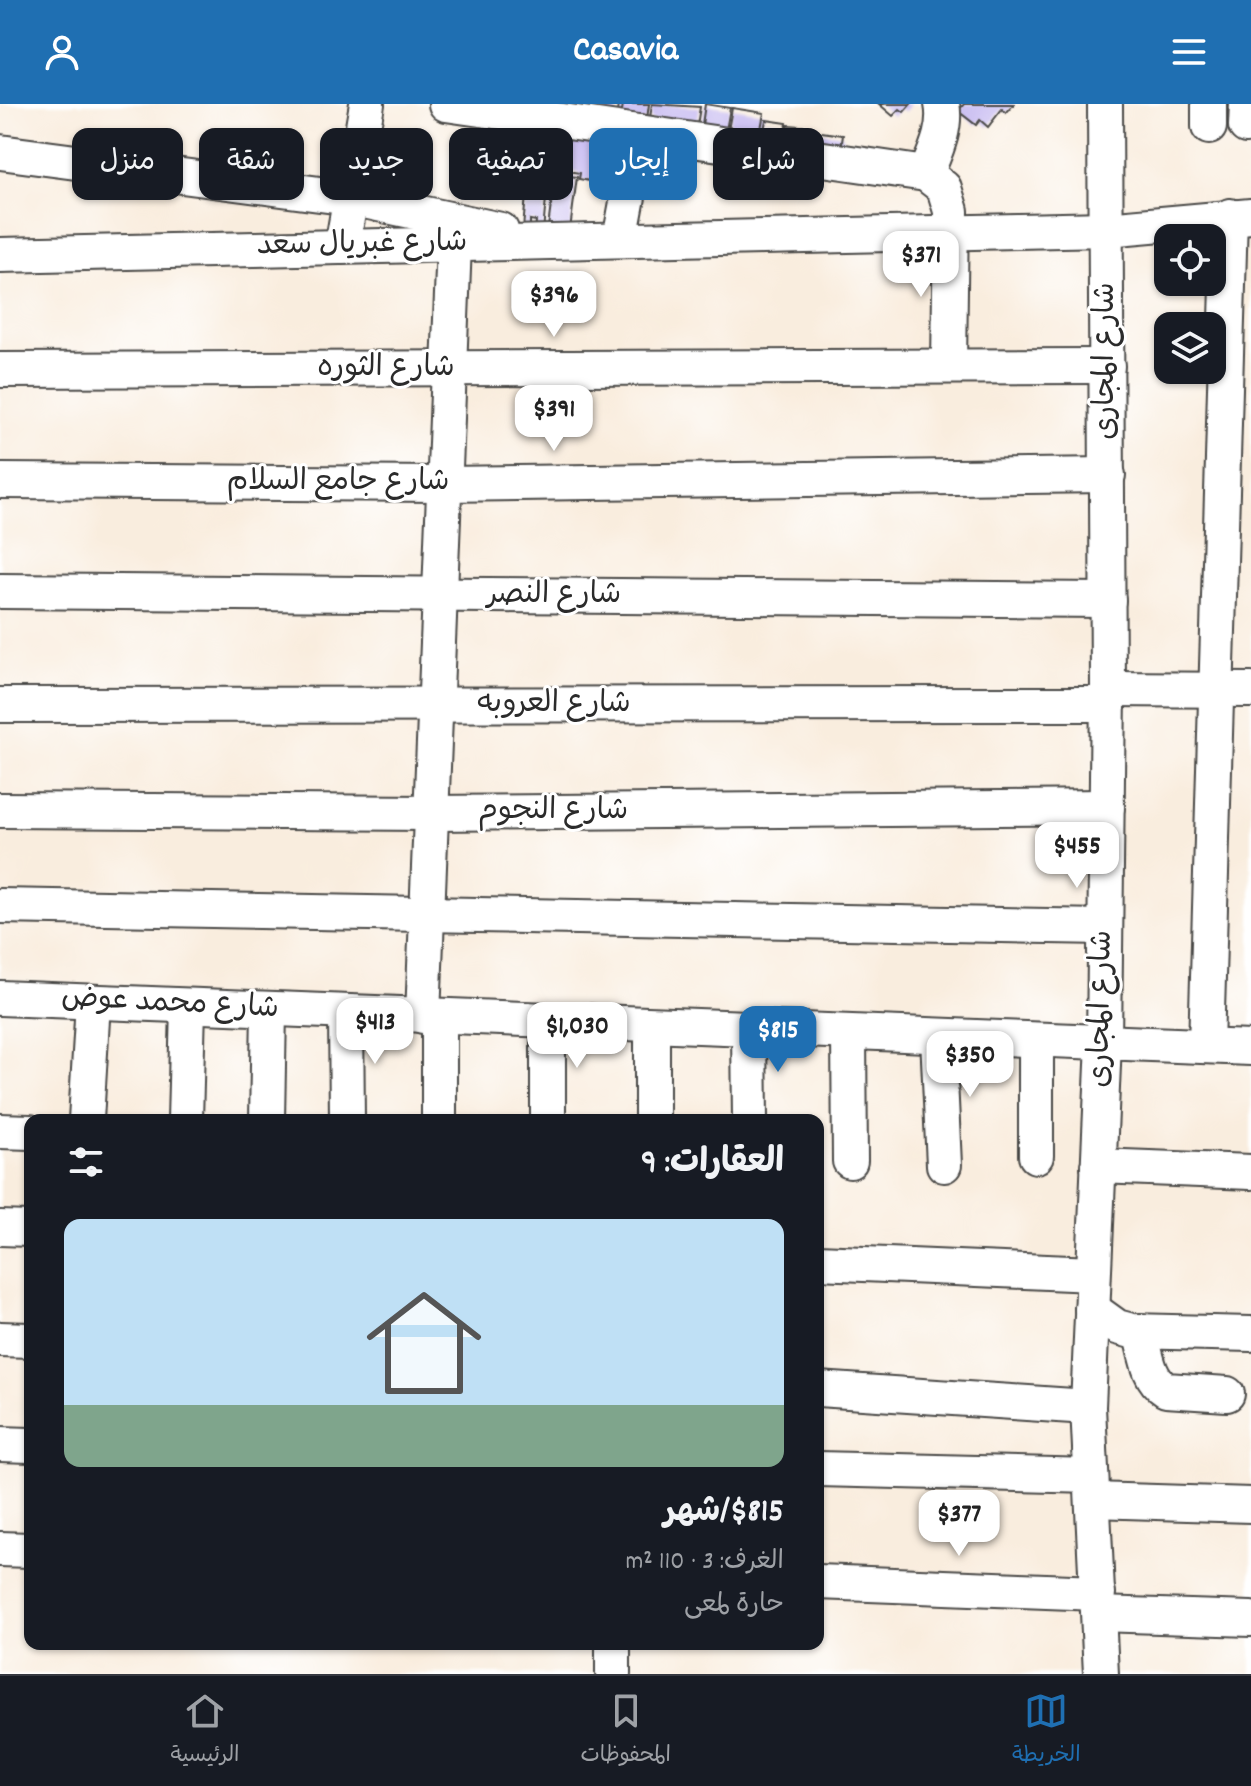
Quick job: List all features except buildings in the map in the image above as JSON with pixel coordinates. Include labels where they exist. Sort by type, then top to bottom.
[{"type":"street","points":[[363,128],[367,104]]},
{"type":"street","points":[[446,104],[612,128]]},
{"type":"street","points":[[926,174],[939,142],[942,104]]},
{"type":"street","name":"شارع المجارى","points":[[1101,1674],[1088,1407],[1104,1042],[1108,696],[1105,104]]},
{"type":"street","points":[[697,140],[926,174],[944,188],[949,199],[952,232],[949,366]]},
{"type":"street","points":[[0,152],[320,194]]},
{"type":"street","points":[[342,247],[350,200]]},
{"type":"street","points":[[360,200],[559,242]]},
{"type":"street","points":[[620,240],[627,200]]},
{"type":"street","points":[[1206,1046],[1216,689],[1241,216]]},
{"type":"street","name":"شارع غبريال سعد","points":[[0,255],[1106,229],[1241,216]]},
{"type":"street","points":[[439,1114],[427,914],[454,244]]},
{"type":"street","name":"شارع الثوره","points":[[0,370],[1107,366]]},
{"type":"street","name":"شارع جامع السلام","points":[[0,481],[444,484],[1108,475]]},
{"type":"street","name":"شارع النصر","points":[[0,591],[1108,600]]},
{"type":"street","name":"شارع العروبه","points":[[0,705],[435,705],[1108,696],[1216,689],[1251,690]]},
{"type":"street","name":"شارع النجوم","points":[[0,810],[431,813],[1107,807]]},
{"type":"street","points":[[0,906],[1105,927]]},
{"type":"street","name":"شارع محمد عوض","points":[[0,998],[1251,1048]]},
{"type":"street","points":[[86,1114],[93,1002]]},
{"type":"street","points":[[185,1114],[188,1007]]},
{"type":"street","points":[[267,1114],[269,1010]]},
{"type":"street","points":[[346,1013],[347,1114]]},
{"type":"street","points":[[548,1021],[548,1114]]},
{"type":"street","points":[[652,1025],[652,1114]]},
{"type":"street","points":[[749,1029],[750,1114]]},
{"type":"street","points":[[849,1033],[850,1161]]},
{"type":"street","points":[[938,1037],[944,1165]]},
{"type":"street","points":[[1036,1040],[1036,1156]]},
{"type":"street","points":[[0,1131],[24,1132]]},
{"type":"street","points":[[1098,1166],[1251,1172]]},
{"type":"street","points":[[0,1228],[24,1229]]},
{"type":"street","points":[[824,1262],[1093,1274]]},
{"type":"street","points":[[1092,1309],[1117,1327],[1140,1331],[1251,1334]]},
{"type":"street","points":[[1140,1331],[1151,1373],[1159,1386],[1166,1390],[1227,1394]]},
{"type":"street","points":[[0,1339],[24,1340]]},
{"type":"street","points":[[824,1389],[1088,1407]]},
{"type":"street","points":[[0,1444],[24,1445]]},
{"type":"street","points":[[824,1469],[1092,1488],[1251,1505]]},
{"type":"street","points":[[0,1549],[24,1550]]},
{"type":"street","points":[[824,1582],[1251,1619]]},
{"type":"street","points":[[613,1650],[613,1674]]}]
